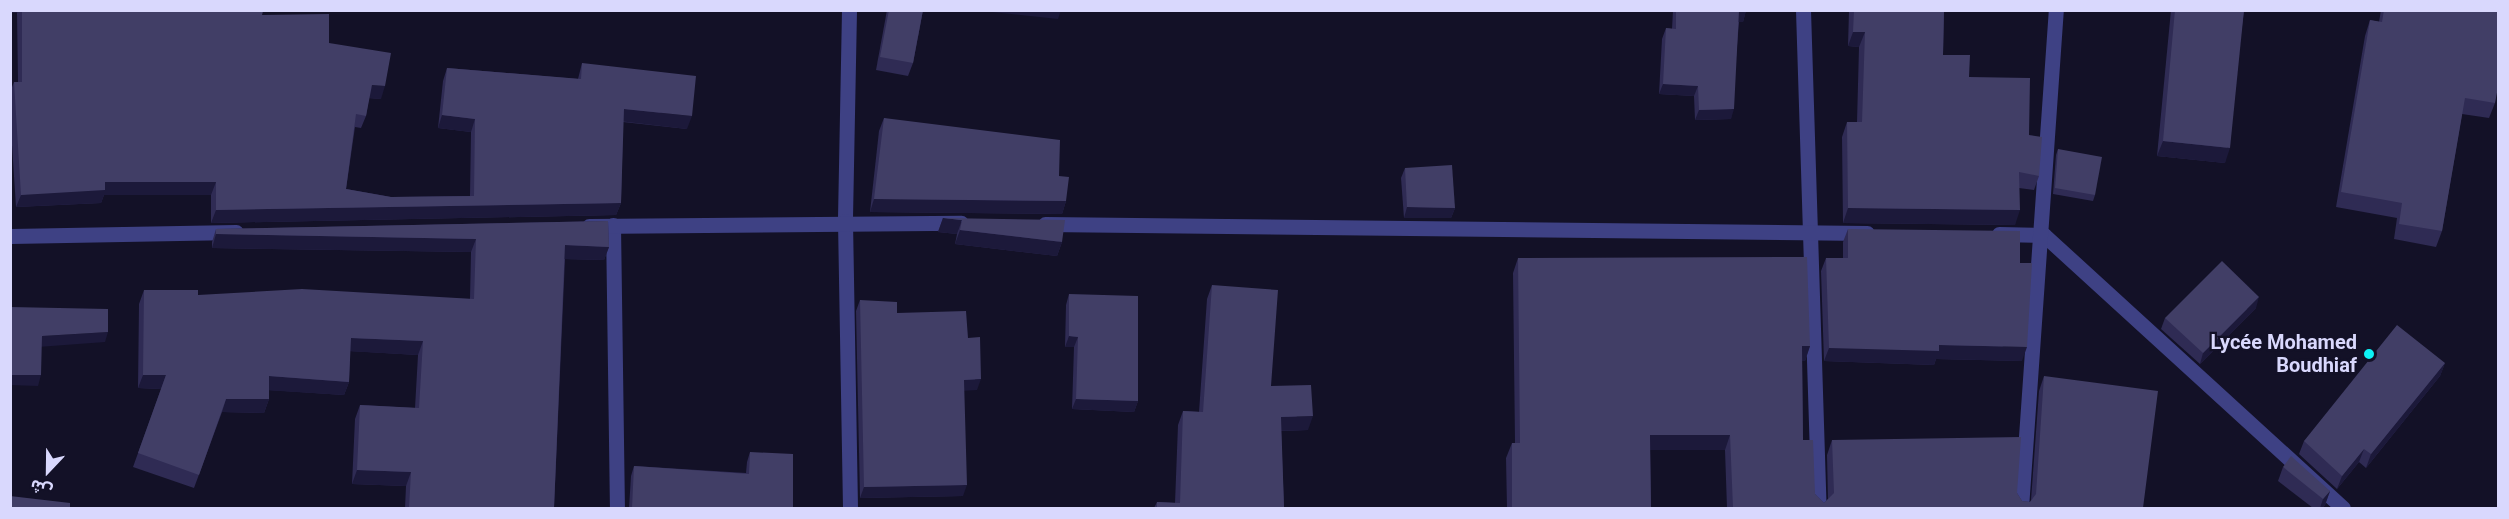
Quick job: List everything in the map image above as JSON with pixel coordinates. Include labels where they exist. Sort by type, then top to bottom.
[{"type":"street","points":[[849,10],[844,221],[850,508]]},
{"type":"street","points":[[1803,10],[1806,233],[1819,508]]},
{"type":"street","points":[[2021,508],[2044,235],[2056,10]]},
{"type":"street","points":[[566,226],[844,221],[975,223]]},
{"type":"street","points":[[1023,223],[1889,233]]},
{"type":"street","points":[[613,225],[618,508]]},
{"type":"street","points":[[10,236],[259,232]]},
{"type":"street","points":[[1984,234],[2044,235],[2343,508]]},
{"type":"building","points":[[22,10],[263,10],[262,15],[329,14],[329,43],[391,53],[385,86],[372,85],[366,116],[356,114],[346,189],[391,197],[474,196],[475,119],[442,115],[447,68],[581,79],[582,63],[696,76],[692,116],[624,109],[621,203],[216,210],[216,182],[105,182],[105,190],[21,195],[14,82],[22,82]]},
{"type":"building","points":[[889,10],[923,10],[913,63],[880,57]]},
{"type":"building","points":[[1676,10],[1746,10],[1739,11],[1734,109],[1699,110],[1698,86],[1663,84],[1666,28],[1676,29]]},
{"type":"building","points":[[1854,10],[1944,10],[1943,55],[1970,55],[1969,77],[2030,78],[2029,135],[2042,137],[2039,176],[2019,172],[2020,210],[1848,208],[1847,122],[1862,122],[1865,32],[1853,32]]},
{"type":"building","points":[[2175,10],[2244,10],[2230,148],[2163,141]]},
{"type":"building","points":[[2384,10],[2499,10],[2499,82],[2495,103],[2465,98],[2442,231],[2399,224],[2402,203],[2341,192],[2370,20],[2382,22]]},
{"type":"building","points":[[884,118],[1060,140],[1059,176],[1069,177],[1066,201],[874,199]]},
{"type":"building","points":[[2058,149],[2102,157],[2095,195],[2055,188]]},
{"type":"building","points":[[1452,165],[1455,208],[1407,207],[1405,168]]},
{"type":"building","points":[[943,218],[1065,220],[1062,242],[960,230],[962,220]]},
{"type":"building","points":[[608,221],[609,247],[565,245],[554,508],[409,508],[411,472],[357,470],[360,405],[419,408],[423,341],[351,338],[349,382],[269,376],[269,399],[226,399],[199,475],[138,453],[166,375],[143,375],[144,290],[198,290],[198,295],[302,289],[474,299],[476,239],[216,234],[216,229]]},
{"type":"building","points":[[1848,229],[2020,231],[2020,263],[2032,263],[2027,347],[1939,345],[1939,351],[1829,348],[1826,258],[1848,258]]},
{"type":"building","points":[[1807,257],[1810,346],[1802,346],[1803,440],[1813,440],[1815,494],[1824,503],[1834,493],[1832,440],[2021,437],[2017,493],[2022,501],[2030,502],[2036,494],[2044,376],[2158,391],[2143,508],[1733,508],[1730,435],[1650,435],[1651,508],[1512,508],[1512,443],[1520,443],[1518,258]]},
{"type":"building","points":[[2222,261],[2259,297],[2203,353],[2165,318]]},
{"type":"building","points":[[1212,285],[1278,290],[1271,386],[1311,385],[1313,416],[1281,417],[1284,507],[1316,508],[1157,508],[1157,502],[1180,503],[1183,411],[1203,412]]},
{"type":"building","points":[[1069,294],[1138,296],[1138,401],[1076,399],[1078,337],[1069,336]]},
{"type":"building","points":[[860,300],[897,302],[897,313],[966,311],[968,338],[980,337],[981,379],[964,380],[967,485],[864,487]]},
{"type":"building","points":[[10,307],[108,309],[108,332],[42,336],[41,375],[10,375]]},
{"type":"building","points":[[2397,325],[2445,363],[2371,454],[2364,449],[2342,476],[2304,441]]},
{"type":"building","points":[[750,452],[793,454],[793,508],[632,508],[634,466],[749,474]]},
{"type":"building","points":[[2291,456],[2330,491],[2323,499],[2283,467]]},
{"type":"building","points":[[10,496],[70,503],[70,508],[10,508]]},
{"type":"place","name":"Lycée Mohamed Boudhiaf","points":[[2369,354]]}]
